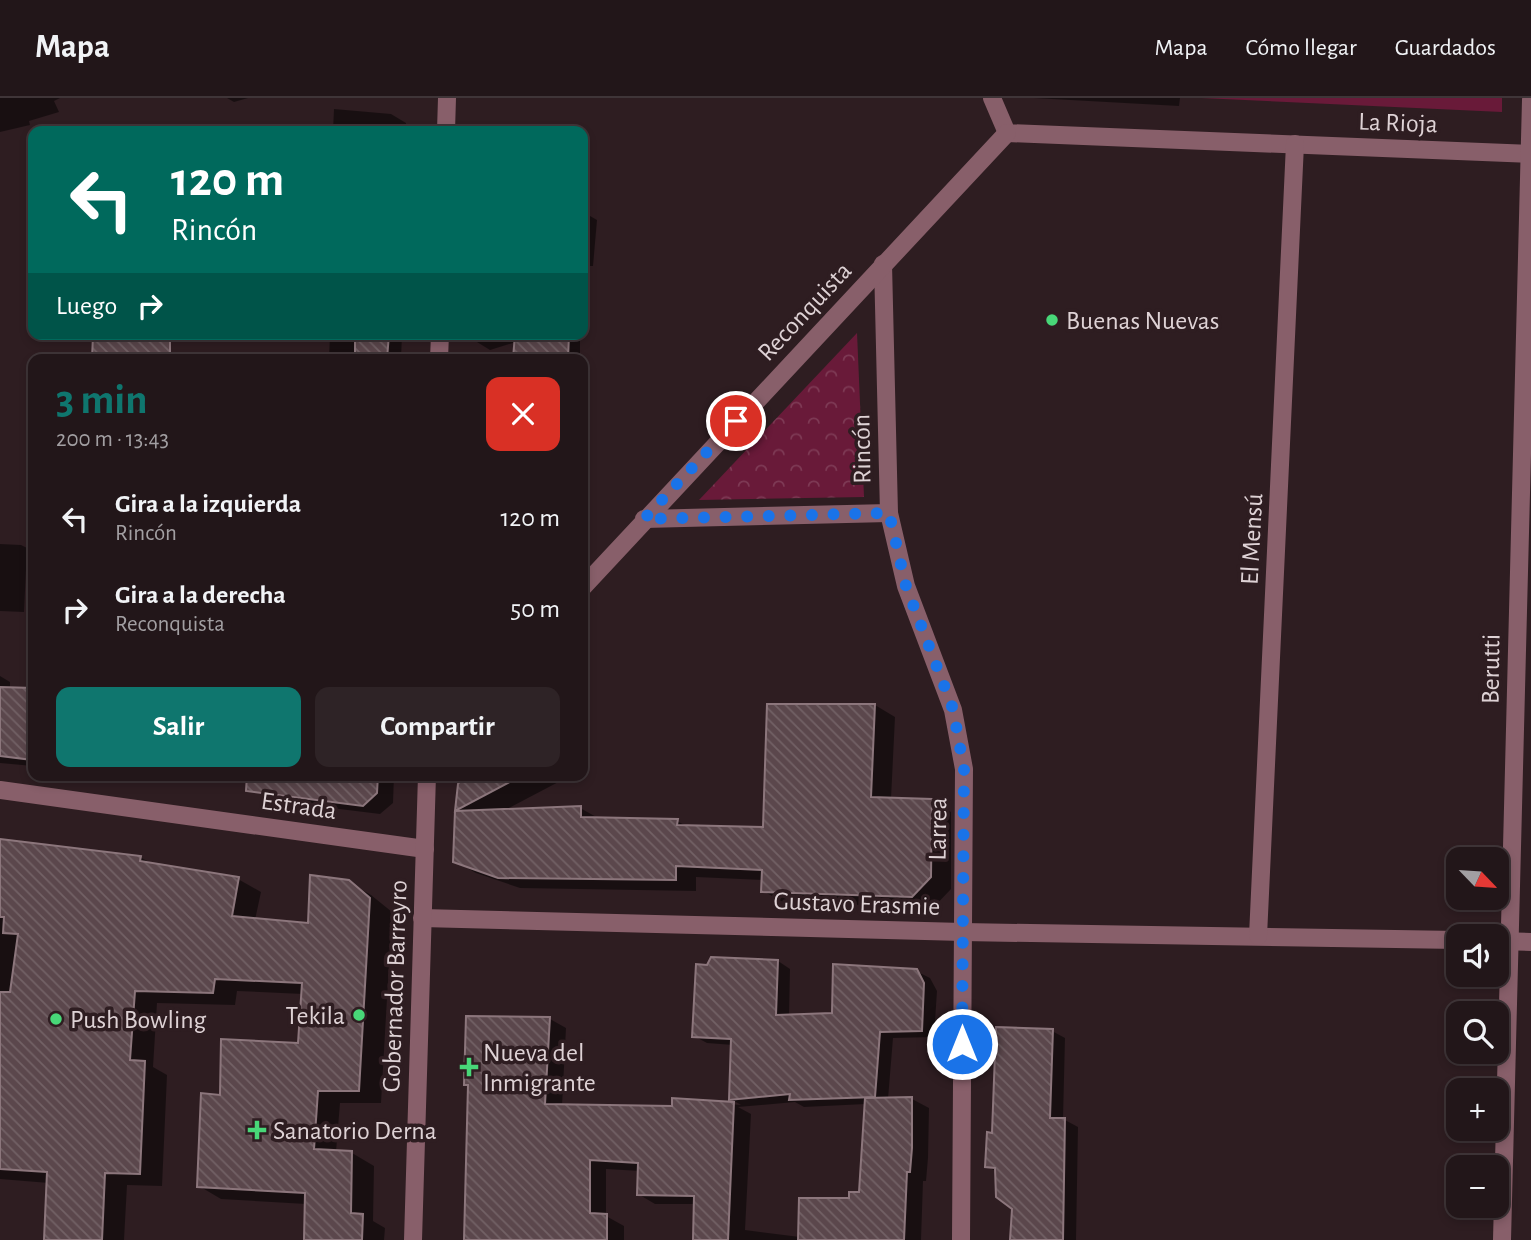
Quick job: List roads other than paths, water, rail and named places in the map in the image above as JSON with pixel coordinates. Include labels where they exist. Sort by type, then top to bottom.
[{"type":"street","points":[[446,126],[447,98]]},
{"type":"street","points":[[992,98],[1007,133]]},
{"type":"street","name":"Berutti","points":[[1504,924],[1513,824],[1531,100]]},
{"type":"street","name":"La Rioja","points":[[1007,133],[1530,154]]},
{"type":"street","name":"Reconquista","points":[[588,581],[1007,133]]},
{"type":"street","name":"El Mensú","points":[[1258,936],[1295,144]]},
{"type":"street","name":"Rincón","points":[[644,519],[889,513],[883,264]]},
{"type":"street","name":"Larrea","points":[[889,513],[906,586],[953,709],[964,769],[961,1240]]},
{"type":"street","name":"Gobernador Barreyro","points":[[413,1240],[427,781]]},
{"type":"street","name":"Estrada","points":[[0,789],[425,849]]},
{"type":"street","points":[[1513,824],[1531,824]]},
{"type":"street","name":"Gustavo Erasmie","points":[[422,918],[963,932],[1446,940]]},
{"type":"street","points":[[1509,941],[1531,942]]},
{"type":"street","name":"Berutti","points":[[1502,1240],[1503,987]]},
{"type":"place","name":"Buenas Nuevas","points":[[1052,320]]},
{"type":"place","name":"Tekila","points":[[359,1015]]},
{"type":"place","name":"Push Bowling","points":[[56,1019]]},
{"type":"place","name":"Nueva del Inmigrante","points":[[469,1067]]},
{"type":"place","name":"Sanatorio Derna","points":[[257,1130]]}]
